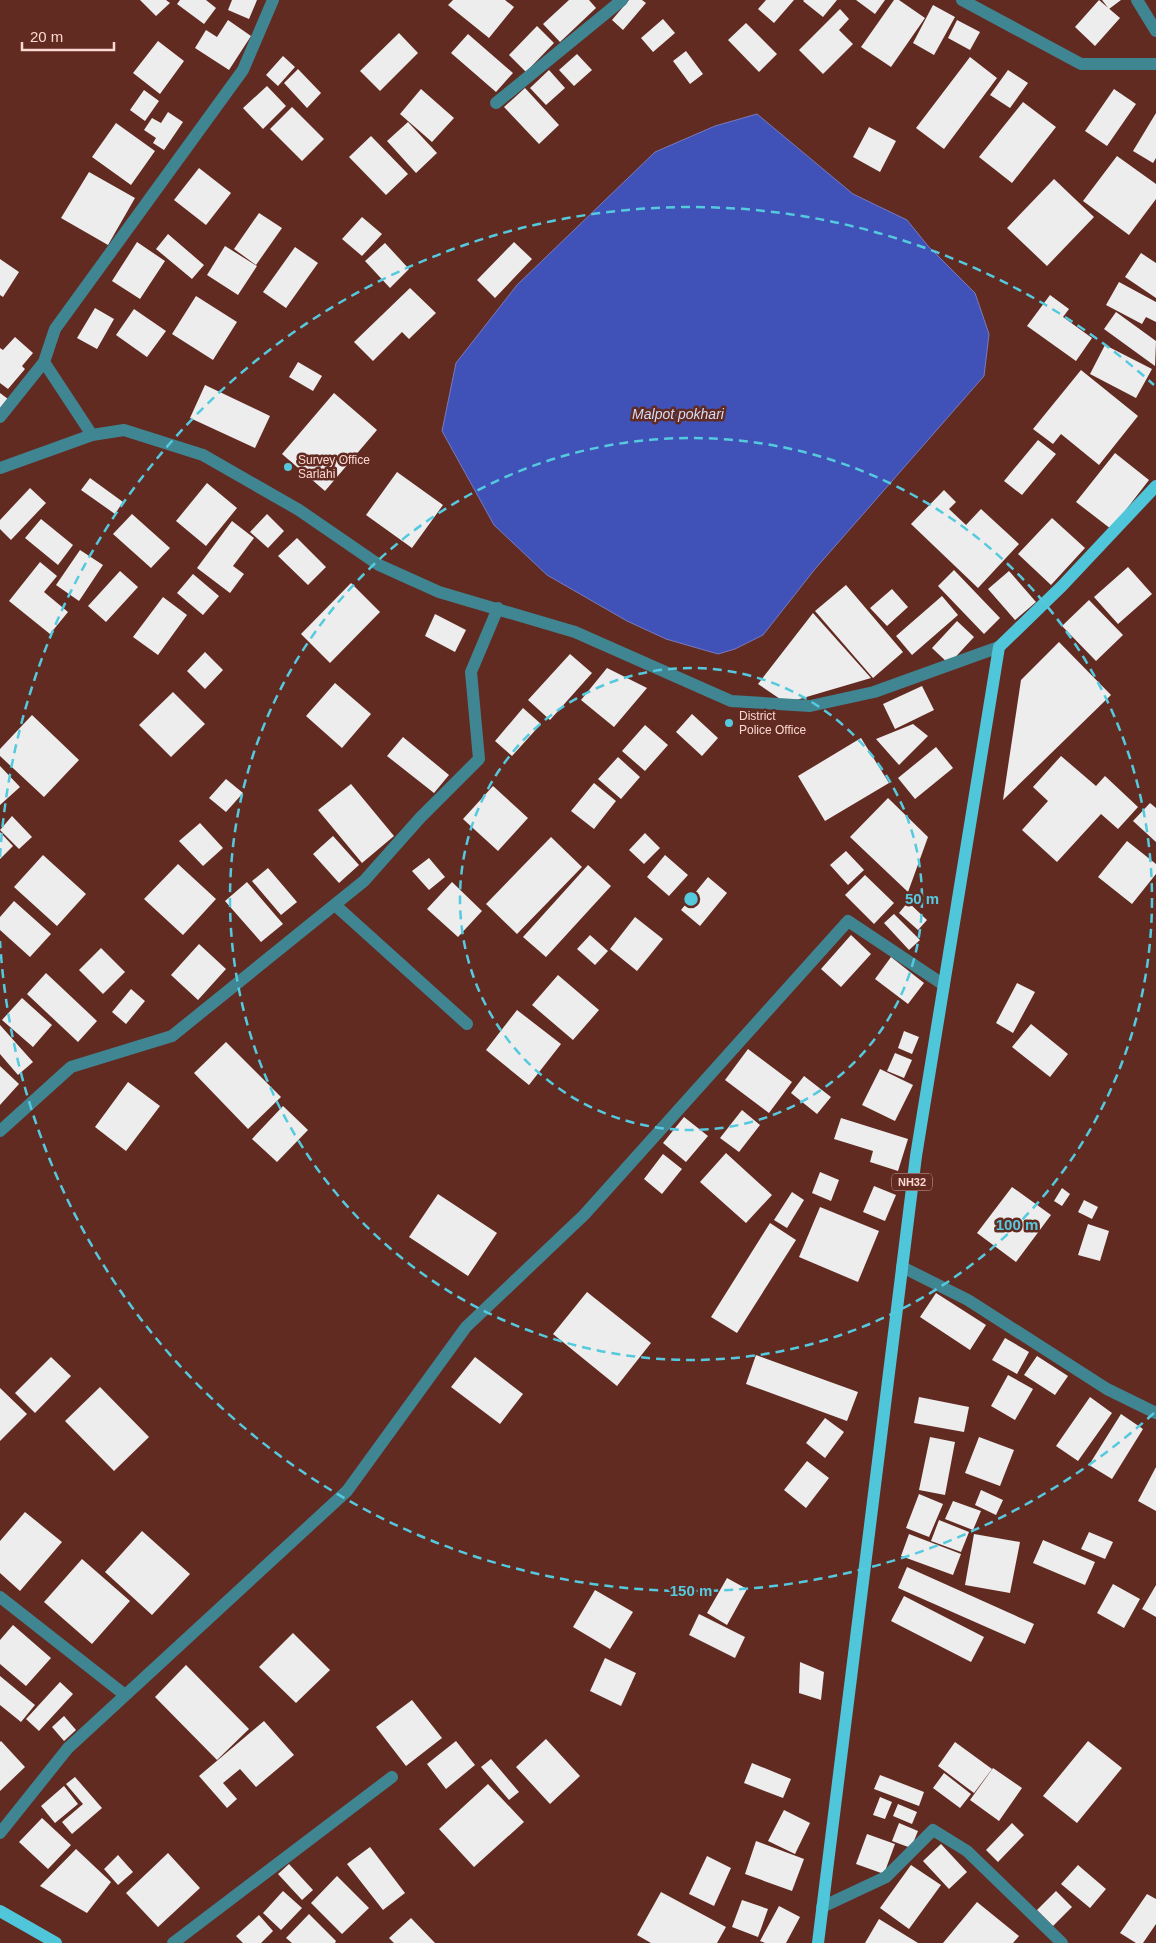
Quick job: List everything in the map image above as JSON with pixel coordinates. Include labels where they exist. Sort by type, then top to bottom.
[{"type":"main road","points":[[999,647],[1062,586],[1156,486]]},
{"type":"main road","name":"NH32","points":[[818,1943],[916,1156],[999,647]]},
{"type":"main road","points":[[0,1911],[56,1943]]},
{"type":"street","points":[[0,417],[44,362],[55,329],[244,70],[273,0]]},
{"type":"street","points":[[496,103],[622,0]]},
{"type":"street","points":[[962,0],[1081,64],[1156,64]]},
{"type":"street","points":[[1137,0],[1156,31]]},
{"type":"street","points":[[44,362],[92,435]]},
{"type":"street","points":[[0,468],[92,435],[124,430],[203,454],[299,510],[379,565],[438,592],[575,632],[731,701],[810,706],[874,692],[999,647]]},
{"type":"street","points":[[0,1131],[71,1067],[172,1036],[364,881],[420,818],[479,759],[471,672],[498,608]]},
{"type":"street","points":[[335,904],[467,1024]]},
{"type":"street","points":[[0,1833],[68,1748],[347,1491],[466,1327],[584,1215],[848,920],[944,985]]},
{"type":"street","points":[[902,1266],[968,1300],[1107,1388],[1156,1413]]},
{"type":"street","points":[[0,1597],[125,1695]]},
{"type":"street","points":[[173,1943],[392,1777]]},
{"type":"street","points":[[822,1907],[886,1877],[932,1830],[967,1851],[1062,1943]]},
{"type":"water","name":"Malpot pokhari","points":[[757,114],[853,194],[907,220],[928,246],[975,293],[989,334],[984,376],[815,569],[763,635],[735,649],[718,654],[666,639],[627,621],[547,575],[494,525],[442,431],[456,363],[517,285],[655,152],[715,126]]},
{"type":"building","points":[[140,0],[166,0],[170,3],[156,16]]},
{"type":"building","points":[[180,0],[206,0],[216,8],[204,24],[177,4]]},
{"type":"building","points":[[232,0],[257,0],[249,19],[228,10]]},
{"type":"building","points":[[453,0],[505,0],[514,7],[489,38],[448,5]]},
{"type":"building","points":[[569,0],[589,0],[596,8],[560,42],[543,24]]},
{"type":"building","points":[[629,0],[642,0],[646,3],[623,30],[612,20]]},
{"type":"building","points":[[766,0],[794,0],[774,23],[758,9]]},
{"type":"building","points":[[804,0],[837,0],[823,17]]},
{"type":"building","points":[[856,0],[885,0],[875,14]]},
{"type":"building","points":[[894,0],[899,0],[925,18],[891,67],[861,47]]},
{"type":"building","points":[[1099,0],[1120,18],[1095,46],[1075,27]]},
{"type":"building","points":[[1102,0],[1121,0],[1109,9]]},
{"type":"building","points":[[933,5],[955,17],[934,55],[913,43]]},
{"type":"building","points":[[840,9],[849,19],[839,30],[853,44],[823,74],[799,50]]},
{"type":"building","points":[[663,19],[675,33],[653,52],[641,38]]},
{"type":"building","points":[[228,20],[251,36],[229,70],[195,48],[206,30],[217,37]]},
{"type":"building","points":[[957,20],[980,32],[970,50],[948,38]]},
{"type":"building","points":[[746,23],[777,54],[759,72],[728,40]]},
{"type":"building","points":[[537,26],[554,43],[526,72],[509,55]]},
{"type":"building","points":[[399,33],[418,53],[380,91],[360,71]]},
{"type":"building","points":[[468,34],[513,73],[496,92],[451,53]]},
{"type":"building","points":[[158,41],[184,61],[160,94],[133,73]]},
{"type":"building","points":[[686,51],[703,74],[690,84],[673,61]]},
{"type":"building","points":[[577,54],[592,70],[574,86],[559,70]]},
{"type":"building","points":[[283,56],[295,67],[278,86],[266,75]]},
{"type":"building","points":[[970,57],[997,78],[944,149],[916,128]]},
{"type":"building","points":[[298,69],[321,93],[307,108],[284,83]]},
{"type":"building","points":[[549,70],[565,88],[546,105],[530,88]]},
{"type":"building","points":[[1008,70],[1028,83],[1010,108],[990,95]]},
{"type":"building","points":[[267,86],[286,106],[263,129],[243,108]]},
{"type":"building","points":[[525,88],[559,125],[539,144],[504,107]]},
{"type":"building","points":[[421,89],[454,118],[432,142],[400,114]]},
{"type":"building","points":[[1114,89],[1136,104],[1107,146],[1085,131]]},
{"type":"building","points":[[144,90],[159,101],[145,121],[130,110]]},
{"type":"building","points":[[1023,102],[1056,127],[1012,183],[979,157]]},
{"type":"building","points":[[292,107],[324,139],[302,161],[270,129]]},
{"type":"building","points":[[168,112],[183,122],[164,150],[153,143],[156,138],[144,130],[152,118],[161,123]]},
{"type":"building","points":[[1156,113],[1156,158],[1153,163],[1133,151]]},
{"type":"building","points":[[408,122],[437,153],[416,173],[387,141]]},
{"type":"building","points":[[116,123],[155,151],[131,185],[92,157]]},
{"type":"building","points":[[869,127],[896,141],[880,172],[853,157]]},
{"type":"building","points":[[371,136],[408,174],[386,195],[349,157]]},
{"type":"building","points":[[1117,156],[1156,184],[1156,199],[1129,235],[1083,201]]},
{"type":"building","points":[[199,168],[231,193],[206,225],[174,200]]},
{"type":"building","points":[[89,172],[135,198],[108,245],[61,218]]},
{"type":"building","points":[[1054,179],[1094,217],[1047,266],[1007,228]]},
{"type":"building","points":[[259,213],[282,228],[256,265],[234,249]]},
{"type":"building","points":[[362,217],[382,234],[362,256],[342,239]]},
{"type":"building","points":[[168,234],[204,265],[192,279],[156,249]]},
{"type":"building","points":[[137,242],[165,261],[140,299],[112,281]]},
{"type":"building","points":[[514,242],[532,259],[495,298],[477,280]]},
{"type":"building","points":[[385,243],[409,269],[390,288],[365,261]]},
{"type":"building","points":[[225,246],[257,266],[238,295],[207,275]]},
{"type":"building","points":[[295,247],[318,263],[286,308],[263,292]]},
{"type":"building","points":[[1141,253],[1156,263],[1156,298],[1125,277]]},
{"type":"building","points":[[0,259],[19,272],[3,297],[0,295]]},
{"type":"building","points":[[1119,282],[1156,302],[1156,322],[1146,317],[1142,324],[1106,305]]},
{"type":"building","points":[[410,288],[436,313],[409,339],[402,332],[373,361],[354,342]]},
{"type":"building","points":[[1050,295],[1069,309],[1063,317],[1092,338],[1076,361],[1027,326]]},
{"type":"building","points":[[196,296],[237,322],[213,360],[172,334]]},
{"type":"building","points":[[95,308],[114,319],[97,349],[77,338]]},
{"type":"building","points":[[134,309],[166,331],[147,357],[116,335]]},
{"type":"building","points":[[1116,312],[1156,341],[1155,366],[1104,329]]},
{"type":"building","points":[[15,337],[33,353],[22,366],[25,369],[8,389],[0,383],[0,348],[3,350]]},
{"type":"building","points":[[1105,345],[1152,369],[1136,398],[1090,374]]},
{"type":"building","points":[[298,362],[322,376],[313,391],[289,377]]},
{"type":"building","points":[[1081,370],[1138,416],[1099,465],[1061,434],[1053,444],[1033,429]]},
{"type":"building","points":[[205,385],[270,416],[255,448],[190,418]]},
{"type":"building","points":[[0,393],[8,399],[0,410]]},
{"type":"building","points":[[334,393],[377,430],[325,491],[282,454]]},
{"type":"building","points":[[1038,440],[1056,454],[1022,495],[1004,481]]},
{"type":"building","points":[[1115,453],[1149,480],[1111,529],[1076,502]]},
{"type":"building","points":[[397,472],[443,505],[412,548],[366,515]]},
{"type":"building","points":[[90,478],[123,502],[115,514],[81,490]]},
{"type":"building","points":[[207,483],[237,508],[206,546],[176,521]]},
{"type":"building","points":[[30,488],[46,503],[11,540],[0,529],[0,520]]},
{"type":"building","points":[[944,490],[956,502],[949,509],[966,525],[981,509],[1019,544],[978,588],[911,524]]},
{"type":"building","points":[[132,514],[170,548],[151,568],[113,534]]},
{"type":"building","points":[[267,514],[284,531],[268,548],[250,532]]},
{"type":"building","points":[[1052,518],[1085,548],[1051,585],[1018,554]]},
{"type":"building","points":[[41,519],[73,545],[58,565],[25,538]]},
{"type":"building","points":[[232,521],[254,538],[233,566],[244,574],[230,593],[197,568]]},
{"type":"building","points":[[297,538],[326,567],[308,585],[278,556]]},
{"type":"building","points":[[80,550],[103,565],[79,601],[56,585]]},
{"type":"building","points":[[40,562],[57,576],[44,592],[68,612],[50,634],[9,601]]},
{"type":"building","points":[[1128,567],[1152,594],[1118,624],[1094,597]]},
{"type":"building","points":[[954,570],[1000,618],[984,634],[938,586]]},
{"type":"building","points":[[120,571],[138,587],[106,622],[88,606]]},
{"type":"building","points":[[1009,571],[1036,602],[1015,620],[988,589]]},
{"type":"building","points":[[193,574],[219,596],[203,615],[177,593]]},
{"type":"building","points":[[351,583],[380,612],[330,663],[301,634]]},
{"type":"building","points":[[846,585],[903,652],[873,678],[815,611]]},
{"type":"building","points":[[892,589],[908,607],[887,626],[870,608]]},
{"type":"building","points":[[942,596],[958,615],[912,655],[896,636]]},
{"type":"building","points":[[163,597],[187,615],[158,655],[133,637]]},
{"type":"building","points":[[1089,600],[1123,635],[1096,661],[1062,626]]},
{"type":"building","points":[[813,613],[871,678],[786,703],[758,684]]},
{"type":"building","points":[[435,614],[466,630],[455,652],[425,636]]},
{"type":"building","points":[[957,621],[974,637],[949,664],[932,648]]},
{"type":"building","points":[[1059,642],[1111,695],[1003,800],[1021,680]]},
{"type":"building","points":[[205,652],[223,670],[205,689],[187,671]]},
{"type":"building","points":[[570,654],[592,673],[550,720],[528,700]]},
{"type":"building","points":[[607,668],[647,688],[614,727],[581,700]]},
{"type":"building","points":[[335,683],[371,714],[342,748],[306,716]]},
{"type":"building","points":[[922,686],[934,710],[895,729],[883,704]]},
{"type":"building","points":[[173,692],[205,724],[171,757],[139,725]]},
{"type":"building","points":[[523,708],[541,724],[512,756],[495,741]]},
{"type":"building","points":[[692,714],[718,738],[702,756],[676,732]]},
{"type":"building","points":[[32,715],[79,760],[44,797],[0,756],[0,749]]},
{"type":"building","points":[[913,724],[928,736],[899,765],[876,739]]},
{"type":"building","points":[[645,725],[668,745],[645,771],[622,751]]},
{"type":"building","points":[[403,737],[449,775],[434,793],[387,756]]},
{"type":"building","points":[[861,738],[889,783],[825,821],[798,776]]},
{"type":"building","points":[[936,747],[953,768],[915,799],[898,778]]},
{"type":"building","points":[[1061,756],[1096,786],[1105,776],[1138,807],[1118,829],[1101,814],[1057,862],[1022,830],[1048,801],[1033,787]]},
{"type":"building","points":[[618,757],[640,777],[621,799],[598,779]]},
{"type":"building","points":[[0,766],[20,787],[0,805]]},
{"type":"building","points":[[226,779],[243,793],[226,812],[209,798]]},
{"type":"building","points":[[594,783],[616,801],[594,829],[571,811]]},
{"type":"building","points":[[351,784],[394,836],[362,863],[318,810]]},
{"type":"building","points":[[493,786],[528,818],[498,851],[463,819]]},
{"type":"building","points":[[888,798],[928,837],[908,892],[850,837]]},
{"type":"building","points":[[1150,803],[1156,808],[1156,842],[1133,821]]},
{"type":"building","points":[[12,816],[32,837],[19,849],[0,830]]},
{"type":"building","points":[[200,823],[223,848],[203,866],[179,841]]},
{"type":"building","points":[[0,832],[13,846],[0,859]]},
{"type":"building","points":[[645,833],[660,848],[644,864],[629,850]]},
{"type":"building","points":[[333,836],[359,865],[339,883],[313,854]]},
{"type":"building","points":[[551,837],[582,867],[517,934],[486,904]]},
{"type":"building","points":[[1127,841],[1156,864],[1156,874],[1132,904],[1098,877]]},
{"type":"building","points":[[846,851],[864,870],[848,885],[830,865]]},
{"type":"building","points":[[43,855],[86,894],[57,926],[14,887]]},
{"type":"building","points":[[665,855],[688,875],[669,896],[647,877]]},
{"type":"building","points":[[429,858],[445,877],[429,890],[412,871]]},
{"type":"building","points":[[178,864],[216,899],[183,935],[144,899]]},
{"type":"building","points":[[588,865],[611,886],[546,957],[523,937]]},
{"type":"building","points":[[268,868],[297,902],[281,915],[252,881]]},
{"type":"building","points":[[865,875],[894,903],[874,924],[845,895]]},
{"type":"building","points":[[708,877],[727,893],[700,926],[681,910]]},
{"type":"building","points":[[247,882],[283,924],[261,942],[225,901]]},
{"type":"building","points":[[452,882],[482,911],[458,937],[427,909]]},
{"type":"building","points":[[14,901],[51,934],[30,957],[0,930],[0,917]]},
{"type":"building","points":[[908,902],[927,920],[918,930],[899,913]]},
{"type":"building","points":[[894,914],[920,940],[909,950],[884,923]]},
{"type":"building","points":[[635,917],[663,939],[637,971],[610,949]]},
{"type":"building","points":[[590,935],[608,951],[595,965],[577,949]]},
{"type":"building","points":[[851,935],[871,954],[841,987],[821,969]]},
{"type":"building","points":[[199,944],[226,969],[198,1000],[171,975]]},
{"type":"building","points":[[101,948],[125,972],[103,994],[79,970]]},
{"type":"building","points":[[891,957],[924,983],[908,1004],[875,979]]},
{"type":"building","points":[[46,973],[97,1021],[78,1042],[27,994]]},
{"type":"building","points":[[558,975],[599,1010],[573,1040],[532,1005]]},
{"type":"building","points":[[1017,983],[1035,992],[1013,1033],[996,1023]]},
{"type":"building","points":[[131,989],[145,1001],[126,1024],[112,1012]]},
{"type":"building","points":[[22,998],[52,1025],[33,1047],[2,1020]]},
{"type":"building","points":[[517,1010],[561,1044],[529,1085],[486,1050]]},
{"type":"building","points":[[1031,1024],[1068,1054],[1050,1077],[1012,1047]]},
{"type":"building","points":[[0,1025],[33,1062],[18,1075],[0,1054]]},
{"type":"building","points":[[904,1031],[919,1037],[912,1054],[898,1048]]},
{"type":"building","points":[[226,1042],[281,1097],[248,1129],[194,1073]]},
{"type":"building","points":[[748,1049],[792,1082],[769,1113],[725,1080]]},
{"type":"building","points":[[895,1053],[912,1060],[904,1078],[887,1071]]},
{"type":"building","points":[[0,1066],[19,1084],[0,1105]]},
{"type":"building","points":[[880,1069],[913,1085],[895,1121],[862,1105]]},
{"type":"building","points":[[804,1076],[831,1097],[817,1114],[791,1093]]},
{"type":"building","points":[[128,1082],[160,1106],[126,1151],[95,1127]]},
{"type":"building","points":[[283,1106],[308,1130],[277,1162],[252,1139]]},
{"type":"building","points":[[742,1110],[760,1125],[739,1152],[720,1138]]},
{"type":"building","points":[[684,1117],[708,1136],[686,1162],[663,1143]]},
{"type":"building","points":[[841,1118],[908,1139],[898,1171],[870,1162],[873,1151],[834,1139]]},
{"type":"building","points":[[726,1153],[772,1195],[746,1223],[700,1182]]},
{"type":"building","points":[[663,1154],[682,1169],[662,1194],[644,1179]]},
{"type":"building","points":[[820,1172],[839,1180],[831,1201],[812,1193]]},
{"type":"building","points":[[874,1186],[896,1195],[885,1221],[863,1212]]},
{"type":"building","points":[[1012,1187],[1051,1215],[1016,1262],[977,1233]]},
{"type":"building","points":[[1062,1188],[1070,1194],[1062,1206],[1054,1201]]},
{"type":"building","points":[[792,1192],[804,1200],[787,1228],[774,1220]]},
{"type":"building","points":[[438,1194],[497,1233],[468,1276],[409,1237]]},
{"type":"building","points":[[1084,1200],[1098,1207],[1092,1219],[1078,1212]]},
{"type":"building","points":[[820,1207],[879,1231],[858,1282],[799,1257]]},
{"type":"building","points":[[770,1223],[796,1240],[737,1333],[711,1317]]},
{"type":"building","points":[[1088,1224],[1109,1231],[1100,1261],[1078,1255]]},
{"type":"building","points":[[587,1292],[651,1343],[617,1386],[553,1334]]},
{"type":"building","points":[[936,1293],[986,1325],[970,1350],[920,1317]]},
{"type":"building","points":[[1005,1338],[1029,1352],[1017,1374],[992,1360]]},
{"type":"building","points":[[756,1355],[858,1392],[847,1421],[746,1384]]},
{"type":"building","points":[[1037,1356],[1068,1376],[1055,1395],[1024,1375]]},
{"type":"building","points":[[51,1357],[71,1376],[35,1413],[15,1393]]},
{"type":"building","points":[[475,1357],[523,1394],[500,1424],[451,1387]]},
{"type":"building","points":[[1008,1375],[1033,1389],[1015,1420],[991,1406]]},
{"type":"building","points":[[100,1387],[149,1437],[114,1471],[65,1421]]},
{"type":"building","points":[[0,1388],[27,1414],[0,1441]]},
{"type":"building","points":[[919,1397],[969,1407],[964,1432],[914,1423]]},
{"type":"building","points":[[1090,1397],[1112,1413],[1078,1461],[1056,1446]]},
{"type":"building","points":[[1121,1414],[1143,1429],[1112,1479],[1089,1465]]},
{"type":"building","points":[[825,1418],[844,1432],[825,1458],[806,1443]]},
{"type":"building","points":[[930,1437],[955,1442],[945,1495],[919,1490]]},
{"type":"building","points":[[979,1437],[1014,1450],[1000,1486],[965,1473]]},
{"type":"building","points":[[807,1461],[829,1478],[806,1508],[784,1490]]},
{"type":"building","points":[[1156,1467],[1156,1511],[1138,1501]]},
{"type":"building","points":[[981,1490],[1003,1500],[996,1515],[975,1505]]},
{"type":"building","points":[[919,1494],[943,1504],[929,1537],[906,1528]]},
{"type":"building","points":[[953,1501],[981,1511],[973,1530],[945,1519]]},
{"type":"building","points":[[25,1512],[62,1542],[20,1591],[0,1573],[0,1541]]},
{"type":"building","points":[[939,1520],[969,1532],[961,1552],[931,1541]]},
{"type":"building","points":[[142,1531],[190,1574],[152,1615],[105,1572]]},
{"type":"building","points":[[1089,1532],[1113,1542],[1105,1559],[1081,1549]]},
{"type":"building","points":[[909,1534],[961,1554],[953,1575],[901,1556]]},
{"type":"building","points":[[974,1534],[1020,1542],[1010,1593],[965,1585]]},
{"type":"building","points":[[1043,1540],[1095,1562],[1085,1585],[1033,1563]]},
{"type":"building","points":[[82,1559],[130,1601],[92,1644],[44,1602]]},
{"type":"building","points":[[907,1567],[1034,1624],[1025,1644],[898,1588]]},
{"type":"building","points":[[727,1578],[747,1589],[727,1625],[707,1613]]},
{"type":"building","points":[[1113,1584],[1140,1599],[1124,1628],[1097,1613]]},
{"type":"building","points":[[1156,1585],[1156,1617],[1142,1609]]},
{"type":"building","points":[[595,1590],[633,1612],[610,1649],[573,1627]]},
{"type":"building","points":[[904,1596],[984,1637],[971,1662],[891,1621]]},
{"type":"building","points":[[699,1614],[745,1637],[735,1658],[689,1635]]},
{"type":"building","points":[[13,1625],[51,1658],[26,1686],[0,1664],[0,1640]]},
{"type":"building","points":[[293,1633],[330,1670],[296,1703],[259,1667]]},
{"type":"building","points":[[605,1658],[636,1673],[621,1706],[590,1691]]},
{"type":"building","points":[[800,1662],[824,1672],[821,1700],[799,1693]]},
{"type":"building","points":[[186,1665],[249,1729],[217,1760],[155,1697]]},
{"type":"building","points":[[0,1676],[35,1705],[21,1722],[0,1705]]},
{"type":"building","points":[[60,1682],[73,1694],[39,1731],[26,1719]]},
{"type":"building","points":[[412,1700],[442,1738],[406,1766],[376,1727]]},
{"type":"building","points":[[64,1716],[76,1730],[64,1741],[52,1727]]},
{"type":"building","points":[[264,1721],[294,1755],[256,1787],[240,1769],[223,1783],[237,1799],[227,1808],[199,1776]]},
{"type":"building","points":[[546,1739],[580,1776],[550,1804],[516,1767]]},
{"type":"building","points":[[456,1741],[475,1765],[446,1789],[427,1764]]},
{"type":"building","points":[[1088,1741],[1122,1768],[1077,1823],[1043,1796]]},
{"type":"building","points":[[0,1742],[25,1767],[0,1791]]},
{"type":"building","points":[[955,1742],[992,1769],[974,1793],[938,1766]]},
{"type":"building","points":[[491,1759],[519,1792],[509,1800],[481,1767]]},
{"type":"building","points":[[752,1763],[791,1779],[783,1798],[744,1783]]},
{"type":"building","points":[[993,1768],[1022,1788],[999,1821],[970,1800]]},
{"type":"building","points":[[944,1773],[971,1794],[960,1808],[933,1788]]},
{"type":"building","points":[[880,1775],[924,1792],[919,1806],[874,1789]]},
{"type":"building","points":[[75,1777],[102,1808],[72,1834],[62,1822],[83,1804],[66,1784]]},
{"type":"building","points":[[488,1784],[524,1822],[474,1867],[439,1829]]},
{"type":"building","points":[[64,1786],[78,1804],[55,1823],[41,1806]]},
{"type":"building","points":[[880,1797],[892,1802],[885,1819],[873,1815]]},
{"type":"building","points":[[898,1804],[917,1812],[912,1824],[893,1816]]},
{"type":"building","points":[[784,1810],[810,1823],[795,1854],[768,1841]]},
{"type":"building","points":[[42,1818],[71,1845],[48,1869],[19,1842]]},
{"type":"building","points":[[899,1823],[918,1831],[911,1848],[892,1841]]},
{"type":"building","points":[[1012,1823],[1024,1835],[998,1862],[986,1850]]},
{"type":"building","points":[[867,1834],[895,1844],[884,1874],[856,1864]]},
{"type":"building","points":[[756,1841],[804,1859],[792,1891],[745,1874]]},
{"type":"building","points":[[941,1844],[967,1872],[949,1889],[923,1861]]},
{"type":"building","points":[[370,1847],[405,1893],[383,1910],[347,1864]]},
{"type":"building","points":[[76,1849],[111,1882],[87,1913],[40,1886]]},
{"type":"building","points":[[168,1853],[200,1888],[158,1927],[126,1893]]},
{"type":"building","points":[[118,1855],[133,1872],[118,1885],[104,1869]]},
{"type":"building","points":[[707,1856],[731,1868],[714,1906],[689,1894]]},
{"type":"building","points":[[289,1864],[313,1890],[302,1900],[278,1874]]},
{"type":"building","points":[[911,1865],[941,1885],[909,1929],[880,1908]]},
{"type":"building","points":[[1078,1865],[1106,1889],[1090,1908],[1061,1884]]},
{"type":"building","points":[[337,1876],[369,1908],[342,1934],[311,1903]]},
{"type":"building","points":[[283,1891],[302,1908],[281,1930],[263,1913]]},
{"type":"building","points":[[1056,1891],[1072,1907],[1053,1926],[1037,1910]]},
{"type":"building","points":[[661,1892],[726,1927],[717,1943],[651,1943],[637,1935]]},
{"type":"building","points":[[1147,1894],[1156,1899],[1156,1924],[1143,1943],[1136,1943],[1120,1933]]},
{"type":"building","points":[[742,1900],[768,1909],[758,1937],[732,1927]]},
{"type":"building","points":[[977,1902],[1019,1936],[1013,1943],[943,1943]]},
{"type":"building","points":[[779,1906],[800,1917],[786,1943],[765,1943],[760,1941]]},
{"type":"building","points":[[309,1914],[336,1941],[335,1943],[292,1943],[286,1938]]},
{"type":"building","points":[[259,1915],[273,1931],[261,1943],[243,1943],[236,1936]]},
{"type":"building","points":[[411,1918],[435,1943],[394,1943],[389,1938]]},
{"type":"building","points":[[879,1919],[918,1943],[865,1943]]},
{"type":"place","name":"Survey Office Sarlahi","points":[[288,467]]},
{"type":"place","name":"District Police Office","points":[[729,723]]}]
